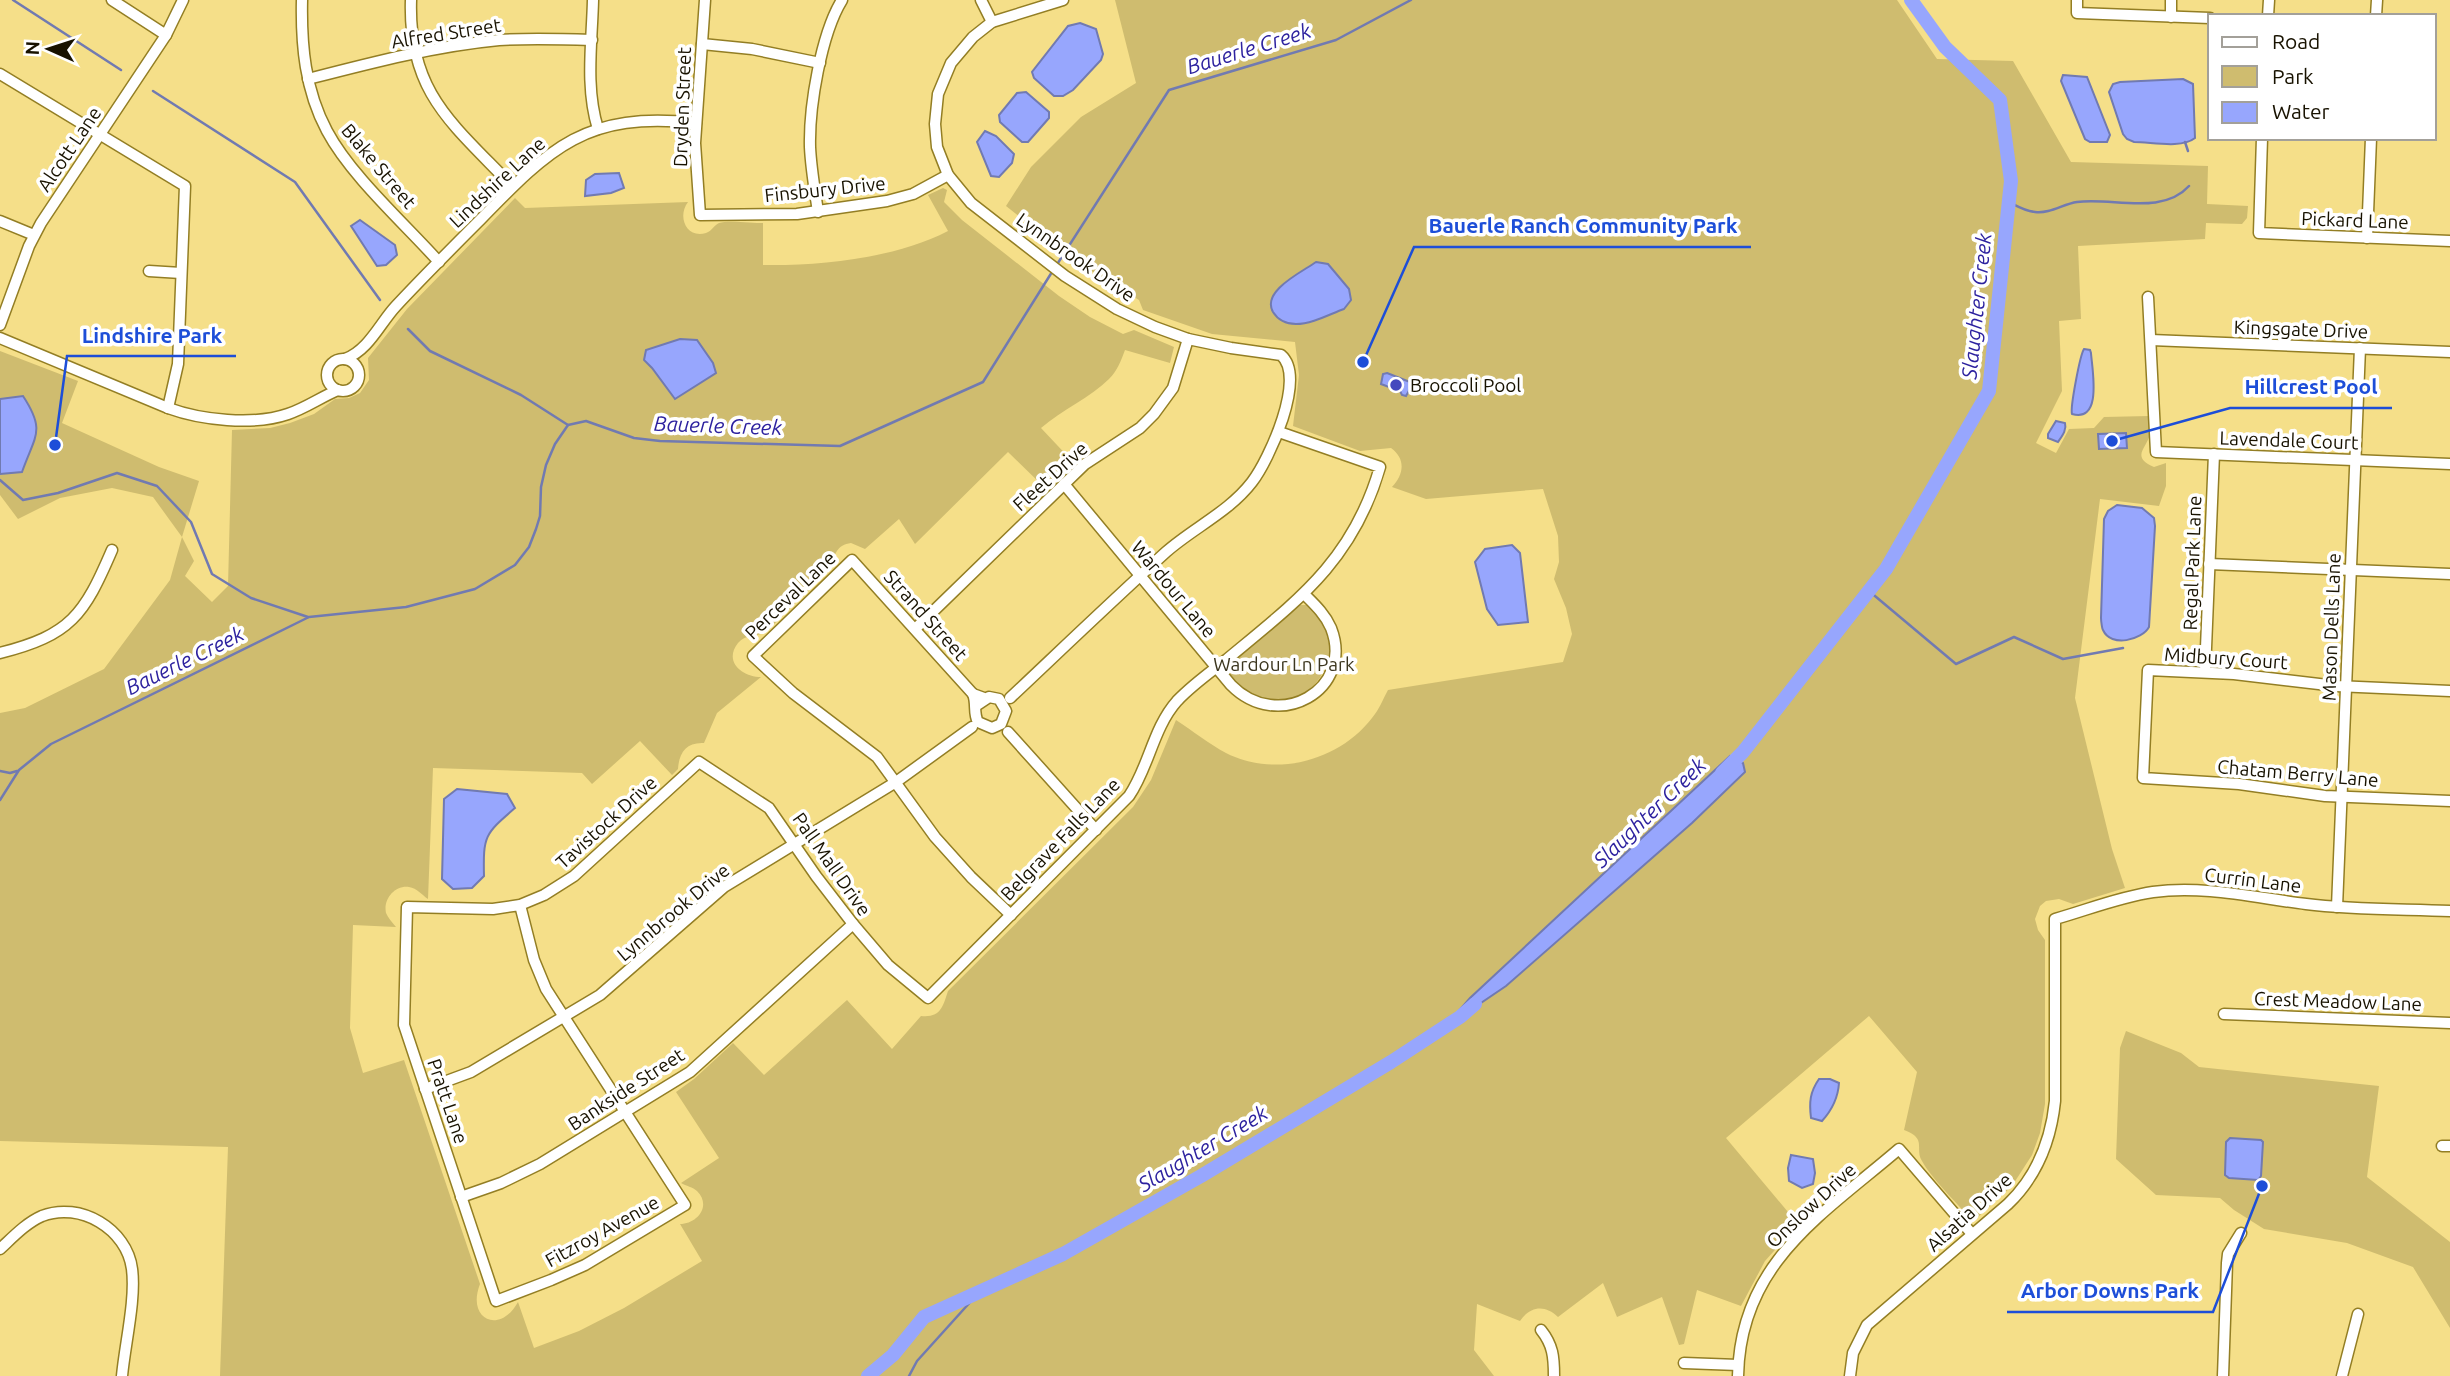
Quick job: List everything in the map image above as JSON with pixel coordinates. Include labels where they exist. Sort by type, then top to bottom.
[{"type":"street","points":[[111,0],[166,35]]},
{"type":"street","name":"Alcott Lane","points":[[0,325],[34,235],[166,35],[183,0]]},
{"type":"street","name":"Blake Street","points":[[302,0],[303,48],[308,79],[327,131],[345,158],[439,262]]},
{"type":"street","points":[[411,0],[411,34],[415,54],[435,101],[450,121],[512,186]]},
{"type":"street","points":[[593,0],[591,102],[598,129]]},
{"type":"street","name":"Dryden Street","points":[[700,215],[695,161],[705,0]]},
{"type":"street","points":[[818,212],[810,146],[812,111],[828,29],[842,0]]},
{"type":"street","points":[[981,0],[992,22]]},
{"type":"street","name":"Lynnbrook Drive","points":[[1003,711],[1140,576],[1241,494],[1259,471],[1279,432],[1287,396],[1289,371],[1286,359],[1275,353],[1188,339],[1128,315],[1065,276],[1017,239],[971,203],[948,175],[937,147],[935,107],[951,63],[973,37],[992,22],[1062,0]]},
{"type":"street","points":[[2077,0],[2077,13],[2208,19]]},
{"type":"street","points":[[2171,0],[2171,16]]},
{"type":"street","name":"Alfred Street","points":[[308,79],[415,54],[502,40],[592,40]]},
{"type":"street","points":[[702,44],[820,63]]},
{"type":"street","points":[[0,74],[185,186],[178,365],[168,408]]},
{"type":"street","name":"Lindshire Lane","points":[[0,338],[186,414],[209,418],[259,419],[289,413],[338,390],[348,390],[356,383],[357,368],[364,347],[395,307],[512,186],[553,150],[574,138],[623,122],[646,120],[696,123]]},
{"type":"street","name":"Pickard Lane","points":[[2262,140],[2259,233],[2450,241]]},
{"type":"street","points":[[2367,238],[2371,140]]},
{"type":"street","name":"Finsbury Drive","points":[[700,215],[818,212],[896,200],[948,175]]},
{"type":"street","points":[[0,220],[34,235]]},
{"type":"street","points":[[149,271],[181,273]]},
{"type":"street","name":"Lavendale Court","points":[[2148,297],[2156,452],[2450,464]]},
{"type":"street","name":"Fleet Drive","points":[[915,629],[1085,464],[1140,428],[1154,414],[1173,387],[1188,339]]},
{"type":"street","name":"Kingsgate Drive","points":[[2151,340],[2450,352]]},
{"type":"street","name":"Lindshire Lane","points":[[317,400],[327,385],[331,364],[364,347]]},
{"type":"street","name":"Mason Dells Lane","points":[[2337,907],[2360,348]]},
{"type":"street","points":[[345,359],[357,368]]},
{"type":"street","points":[[328,379],[338,390]]},
{"type":"street","name":"Belgrave Falls Lane","points":[[928,998],[1135,788],[1162,724],[1174,705],[1304,594],[1336,558],[1352,534],[1368,503],[1380,467],[1279,432]]},
{"type":"street","name":"Regal Park Lane","points":[[2206,672],[2214,454]]},
{"type":"street","name":"Wardour Lane","points":[[1063,484],[1238,692],[1256,703],[1275,707],[1296,704],[1311,695],[1328,676],[1335,644],[1327,621],[1304,594]]},
{"type":"street","points":[[0,653],[52,636],[69,622],[93,593],[112,550]]},
{"type":"street","name":"Strand Street","points":[[852,560],[978,699]]},
{"type":"street","name":"Perceval Lane","points":[[852,560],[753,656],[793,693],[870,751],[896,782]]},
{"type":"street","points":[[2209,564],[2450,574]]},
{"type":"street","name":"Midbury Court","points":[[2143,778],[2148,670],[2206,672],[2346,687],[2450,691]]},
{"type":"street","points":[[976,724],[978,699],[1003,711]]},
{"type":"street","points":[[976,724],[1003,711]]},
{"type":"street","points":[[1003,711],[1008,732],[1096,830]]},
{"type":"street","name":"Lynnbrook Drive","points":[[425,1089],[471,1072],[611,988],[724,887],[896,782],[976,724]]},
{"type":"street","name":"Pall Mall Drive","points":[[699,762],[764,802],[776,814],[820,883],[853,924],[888,965],[928,998]]},
{"type":"street","name":"Tavistock Drive","points":[[407,907],[481,910],[520,905],[556,888],[574,876],[699,762]]},
{"type":"street","name":"Chatam Berry Lane","points":[[2143,778],[2239,784],[2341,797],[2450,801]]},
{"type":"street","points":[[896,782],[945,849],[1011,915]]},
{"type":"street","name":"Currin Lane","points":[[2055,919],[2123,898],[2173,891],[2224,893],[2337,907],[2450,911]]},
{"type":"street","points":[[520,905],[538,972],[546,989],[625,1113]]},
{"type":"street","name":"Pratt Lane","points":[[407,907],[402,1017],[406,1035],[496,1301]]},
{"type":"street","name":"Alsatia Drive","points":[[1850,1376],[1853,1353],[1867,1325],[2012,1200],[2034,1172],[2042,1156],[2049,1139],[2054,1110],[2055,919]]},
{"type":"street","name":"Bankside Street","points":[[461,1197],[527,1171],[690,1072],[853,924]]},
{"type":"street","name":"Crest Meadow Lane","points":[[2224,1014],[2450,1023]]},
{"type":"street","name":"Fitzroy Avenue","points":[[496,1301],[585,1265],[685,1205],[625,1113]]},
{"type":"street","name":"Onslow Drive","points":[[1738,1371],[1740,1345],[1749,1310],[1759,1286],[1779,1257],[1805,1230],[1899,1149],[1972,1234]]},
{"type":"street","points":[[0,1249],[41,1217],[56,1213],[76,1213],[103,1223],[119,1239],[130,1260],[132,1278],[122,1376]]},
{"type":"street","points":[[2222,1376],[2228,1254],[2241,1233]]},
{"type":"street","points":[[2342,1376],[2358,1314]]},
{"type":"street","points":[[1541,1330],[1551,1346],[1554,1376]]},
{"type":"street","points":[[1684,1363],[1738,1371]]},
{"type":"green space","points":[[1115,0],[1897,0],[1937,59],[2013,61],[2071,162],[2208,166],[2207,204],[2248,206],[2247,218],[2242,224],[2206,223],[2205,239],[2078,246],[2081,319],[2059,321],[2062,391],[2036,443],[2056,453],[2069,429],[2094,428],[2104,417],[2149,416],[2150,434],[2141,456],[2154,467],[2166,463],[2166,486],[2159,506],[2100,499],[2075,698],[2112,849],[2125,888],[2073,904],[2059,899],[2046,901],[2040,906],[2035,919],[2045,940],[2045,1104],[2040,1133],[2032,1155],[2012,1186],[1977,1218],[1969,1217],[1926,1168],[1916,1137],[1904,1130],[1917,1072],[1869,1016],[1726,1138],[1798,1224],[1765,1261],[1741,1306],[1697,1290],[1684,1344],[1679,1345],[1662,1297],[1617,1317],[1603,1283],[1558,1317],[1548,1310],[1538,1308],[1528,1312],[1520,1321],[1477,1304],[1474,1350],[1494,1376],[220,1376],[228,1147],[0,1141],[0,713],[25,708],[104,669],[170,580],[182,537],[194,561],[185,576],[212,602],[228,586],[232,430],[270,428],[290,423],[314,414],[335,399],[349,398],[360,393],[369,380],[368,358],[407,309],[515,198],[525,208],[688,202],[683,214],[685,225],[693,233],[706,233],[723,222],[763,223],[763,265],[786,265],[834,262],[882,254],[948,231],[928,195],[943,188],[947,190],[944,202],[962,220],[1059,296],[1090,317],[1123,334],[1134,330],[1174,347],[1170,363],[1125,350],[1117,369],[1109,379],[1041,428],[1073,462],[1046,489],[1008,452],[915,544],[899,519],[865,549],[851,543],[839,548],[832,567],[769,629],[738,643],[733,656],[737,667],[748,674],[761,677],[717,713],[704,743],[692,744],[685,750],[678,769],[672,775],[640,741],[592,784],[582,773],[433,768],[428,899],[412,888],[399,888],[391,894],[386,903],[387,915],[396,927],[353,925],[350,1028],[363,1073],[404,1060],[480,1284],[477,1307],[487,1319],[494,1320],[511,1312],[518,1302],[534,1348],[579,1331],[624,1308],[702,1261],[680,1224],[697,1218],[703,1208],[703,1202],[694,1188],[681,1183],[719,1158],[676,1092],[733,1043],[764,1075],[847,1000],[892,1049],[921,1016],[933,1015],[940,1010],[948,991],[1133,807],[1151,780],[1176,720],[1226,753],[1265,764],[1285,764],[1324,755],[1342,745],[1372,718],[1388,690],[1563,662],[1572,634],[1566,608],[1554,579],[1559,562],[1558,536],[1543,489],[1426,499],[1392,487],[1402,467],[1399,457],[1391,448],[1360,451],[1293,426],[1299,375],[1295,342],[1212,334],[1143,310],[1139,300],[1076,262],[1006,206],[1031,167],[1081,117],[1136,83]]},
{"type":"green space","points":[[0,351],[78,381],[62,423],[159,467],[199,481],[182,537],[153,497],[112,488],[60,498],[18,519],[0,495]]},
{"type":"green space","name":"Wardour Ln Park","points":[[1299,605],[1308,605],[1326,631],[1328,661],[1322,674],[1314,686],[1289,701],[1274,703],[1254,698],[1226,672],[1227,665]]},
{"type":"green space","points":[[2126,1031],[2181,1053],[2199,1067],[2379,1086],[2367,1177],[2450,1242],[2450,1328],[2413,1267],[2347,1243],[2264,1229],[2220,1198],[2156,1195],[2116,1159],[2120,1048]]},
{"type":"water","points":[[1080,23],[1096,29],[1103,54],[1101,60],[1073,90],[1063,96],[1054,96],[1034,78],[1032,72],[1068,26]]},
{"type":"water","points":[[2063,75],[2087,77],[2110,135],[2107,142],[2090,142],[2085,139],[2061,81]]},
{"type":"water","points":[[2183,79],[2193,84],[2195,138],[2174,144],[2134,142],[2127,139],[2109,92],[2113,84]]},
{"type":"water","points":[[1026,92],[1049,112],[1049,118],[1028,142],[1022,142],[1000,122],[999,115],[1017,93]]},
{"type":"water","points":[[985,131],[996,136],[1014,154],[1012,163],[999,177],[991,176],[977,142]]},
{"type":"water","points":[[619,173],[624,188],[611,193],[585,196],[586,180],[595,174]]},
{"type":"water","points":[[360,220],[395,245],[397,255],[386,265],[377,266],[351,226]]},
{"type":"water","points":[[1316,262],[1328,264],[1349,289],[1351,300],[1344,309],[1315,321],[1296,324],[1283,321],[1273,312],[1273,297],[1285,283]]},
{"type":"water","points":[[680,339],[697,340],[713,363],[716,373],[675,399],[644,360],[646,350]]},
{"type":"water","points":[[2084,349],[2090,350],[2091,353],[2094,393],[2088,411],[2082,415],[2072,414],[2072,402]]},
{"type":"water","name":"Broccoli Pool","points":[[1383,374],[1410,382],[1411,387],[1406,396],[1381,384]]},
{"type":"water","points":[[23,396],[34,417],[34,441],[22,472],[0,474],[0,399]]},
{"type":"water","points":[[2056,421],[2065,423],[2064,433],[2058,442],[2048,438]]},
{"type":"water","points":[[2126,433],[2127,448],[2099,449],[2098,434]]},
{"type":"water","points":[[2117,505],[2142,508],[2154,518],[2155,526],[2149,627],[2140,635],[2126,640],[2107,636],[2101,619],[2104,519],[2108,511]]},
{"type":"water","points":[[1512,545],[1520,553],[1528,622],[1498,625],[1487,609],[1475,562],[1485,549]]},
{"type":"water","points":[[1730,756],[1743,763],[1745,772],[1692,823],[1506,986],[1444,1028],[1470,998]]},
{"type":"water","points":[[457,789],[507,794],[515,808],[488,836],[484,852],[484,876],[472,888],[453,889],[442,879],[444,799]]},
{"type":"water","points":[[1819,1079],[1830,1079],[1839,1083],[1834,1104],[1822,1121],[1811,1118],[1810,1112],[1812,1093]]},
{"type":"water","points":[[2230,1138],[2263,1142],[2261,1176],[2258,1180],[2229,1178],[2225,1175],[2226,1142]]},
{"type":"water","points":[[1791,1155],[1813,1159],[1813,1184],[1802,1188],[1789,1181]]},
{"type":"waterway","points":[[13,0],[121,70]]},
{"type":"waterway","name":"Bauerle Creek","points":[[1056,266],[1169,90],[1336,40],[1411,0]]},
{"type":"waterway","name":"Slaughter Creek","points":[[1722,773],[1743,752],[1886,569],[1989,391],[2011,181],[2000,100],[1945,47],[1911,0]]},
{"type":"waterway","points":[[153,91],[295,182],[380,300]]},
{"type":"waterway","points":[[2185,142],[2188,151]]},
{"type":"waterway","points":[[2009,202],[2028,211],[2041,212],[2077,202],[2151,203],[2178,195],[2189,186]]},
{"type":"waterway","name":"Bauerle Creek","points":[[0,800],[19,770],[51,744],[309,617],[406,607],[475,589],[515,565],[529,547],[536,529],[546,465],[555,444],[568,425],[586,421],[634,438],[660,441],[840,446],[983,382],[1052,272]]},
{"type":"waterway","points":[[408,329],[430,351],[521,395],[568,425]]},
{"type":"waterway","points":[[0,480],[23,500],[58,493],[117,473],[157,486],[191,522],[212,574],[251,598],[308,617]]},
{"type":"waterway","points":[[1869,591],[1956,664],[2014,637],[2063,659],[2123,648]]},
{"type":"waterway","points":[[0,771],[17,771]]},
{"type":"waterway","name":"Slaughter Creek","points":[[868,1376],[893,1355],[924,1317],[1063,1254],[1201,1176],[1391,1062],[1460,1017],[1475,1004]]},
{"type":"waterway","points":[[909,1376],[917,1361],[982,1289]]},
{"type":"place","name":"Bauerle Ranch Community Park","points":[[1363,362]]},
{"type":"place","name":"Broccoli Pool","points":[[1396,385]]},
{"type":"place","name":"Hillcrest Pool","points":[[2112,441]]},
{"type":"place","name":"Lindshire Park","points":[[55,445]]},
{"type":"place","name":"Arbor Downs Park","points":[[2262,1186]]}]
